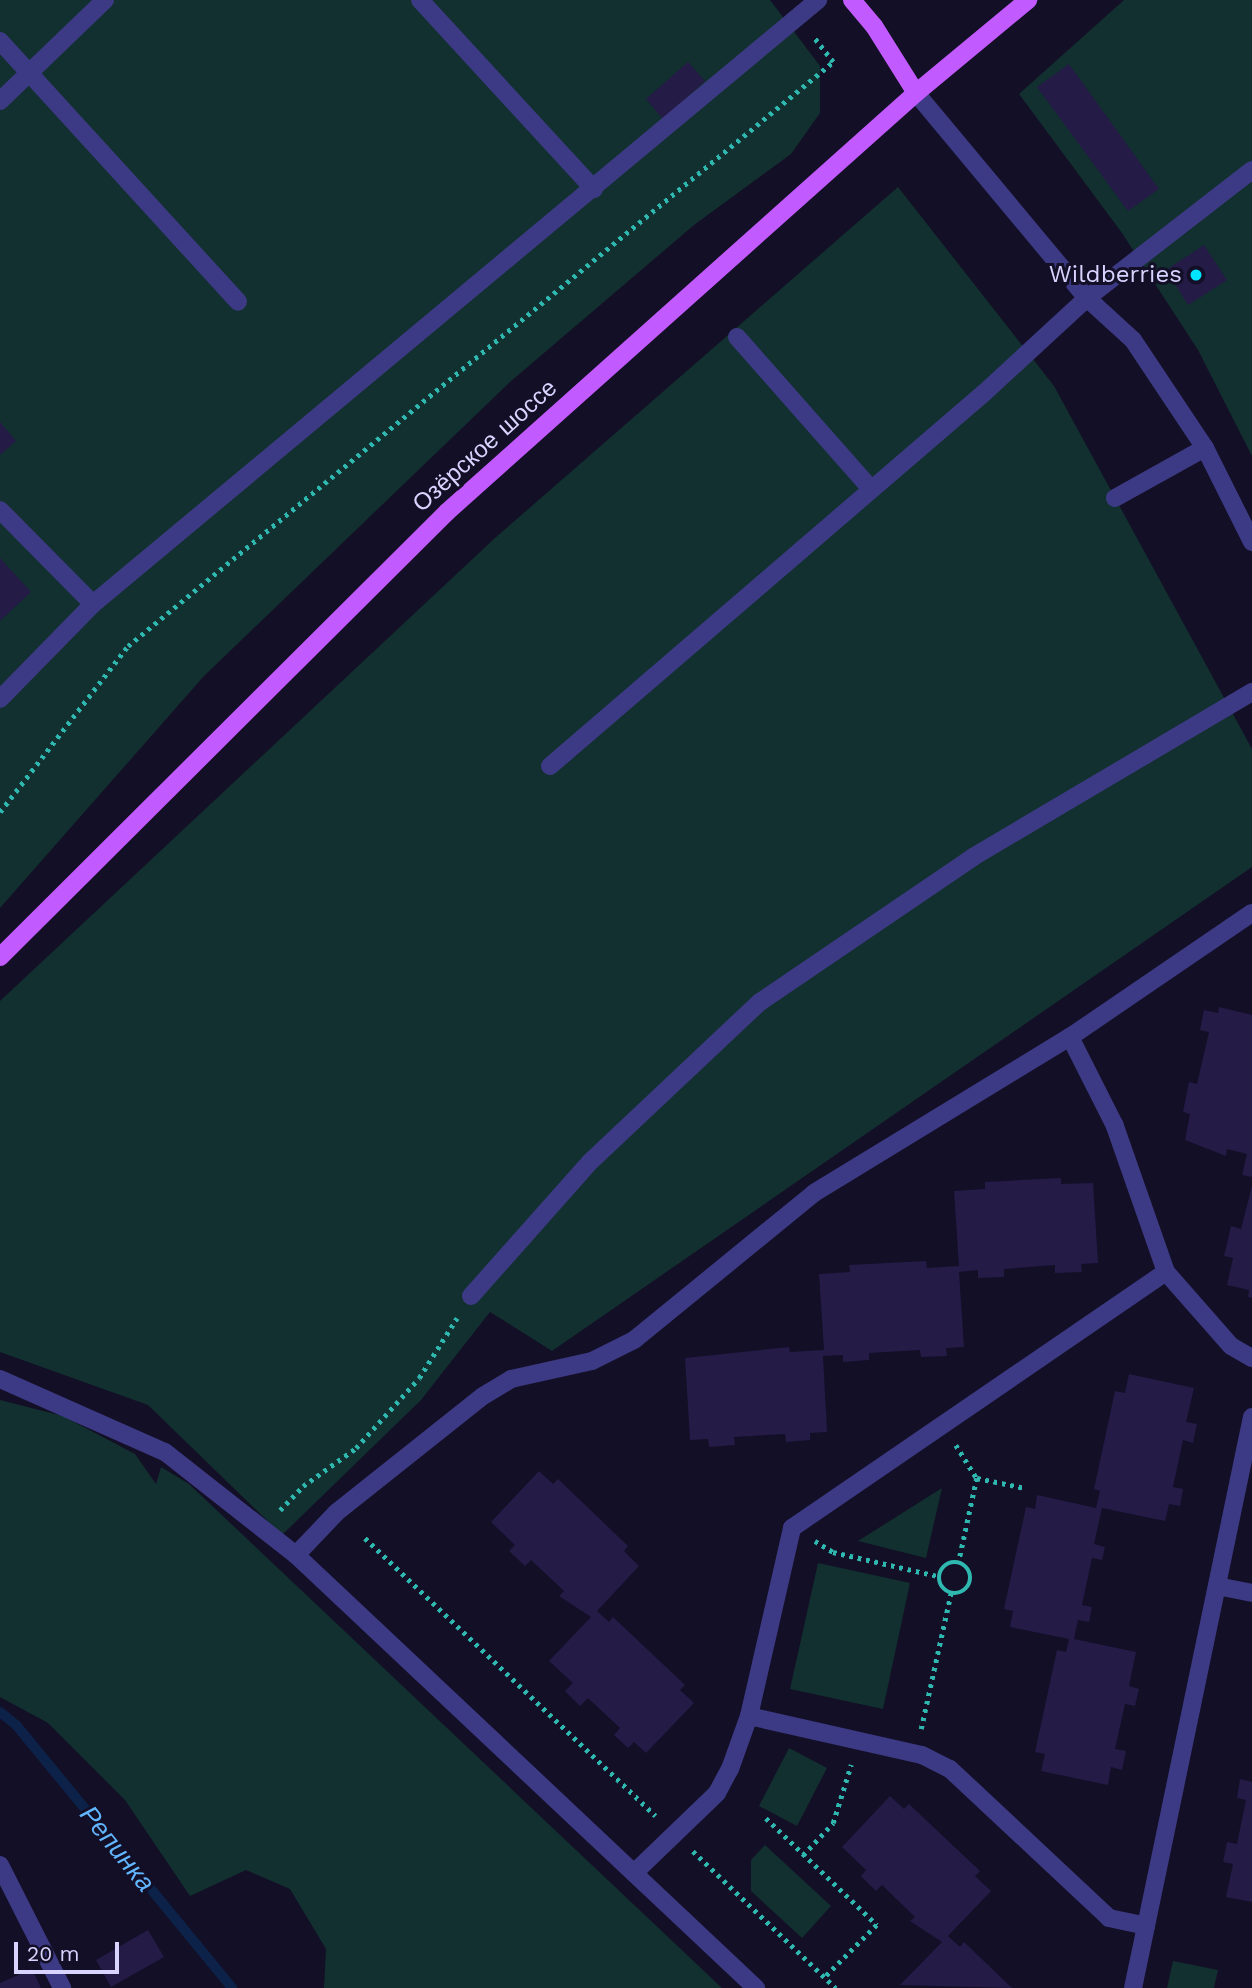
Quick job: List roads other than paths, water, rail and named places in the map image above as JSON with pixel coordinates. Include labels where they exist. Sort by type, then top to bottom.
[{"type":"main road","points":[[852,0],[874,26],[916,93]]},
{"type":"main road","name":"Озёрское шоссе","points":[[0,957],[447,512],[916,93],[1028,0]]},
{"type":"street","points":[[0,101],[105,0]]},
{"type":"street","points":[[420,0],[594,189]]},
{"type":"street","points":[[0,699],[93,604],[818,0]]},
{"type":"street","points":[[0,41],[238,302]]},
{"type":"street","points":[[916,93],[1087,298],[1133,340],[1205,448],[1252,542]]},
{"type":"street","points":[[550,766],[1087,298],[1252,170]]},
{"type":"street","points":[[737,337],[870,488]]},
{"type":"street","points":[[1115,498],[1205,448]]},
{"type":"street","points":[[0,510],[93,604]]},
{"type":"street","points":[[471,1296],[590,1162],[760,1002],[973,858],[1252,692]]},
{"type":"street","points":[[296,1555],[337,1512],[483,1396],[511,1379],[592,1361],[634,1340],[814,1193],[1070,1037],[1252,913]]},
{"type":"street","points":[[1070,1037],[1115,1126],[1166,1272],[1231,1346],[1252,1358]]},
{"type":"street","points":[[634,1873],[717,1793],[741,1745],[792,1528],[1166,1272]]},
{"type":"street","points":[[0,1379],[165,1452],[296,1555],[756,1988]]},
{"type":"street","points":[[1133,1988],[1252,1417]]},
{"type":"street","points":[[1217,1586],[1252,1593]]},
{"type":"street","points":[[749,1716],[916,1753],[950,1769],[1110,1918],[1146,1926]]},
{"type":"street","points":[[0,1865],[62,1988]]},
{"type":"waterway","name":"Репинка","points":[[0,1712],[17,1726],[232,1988]]},
{"type":"place","name":"Wildberries","points":[[1196,275]]}]
